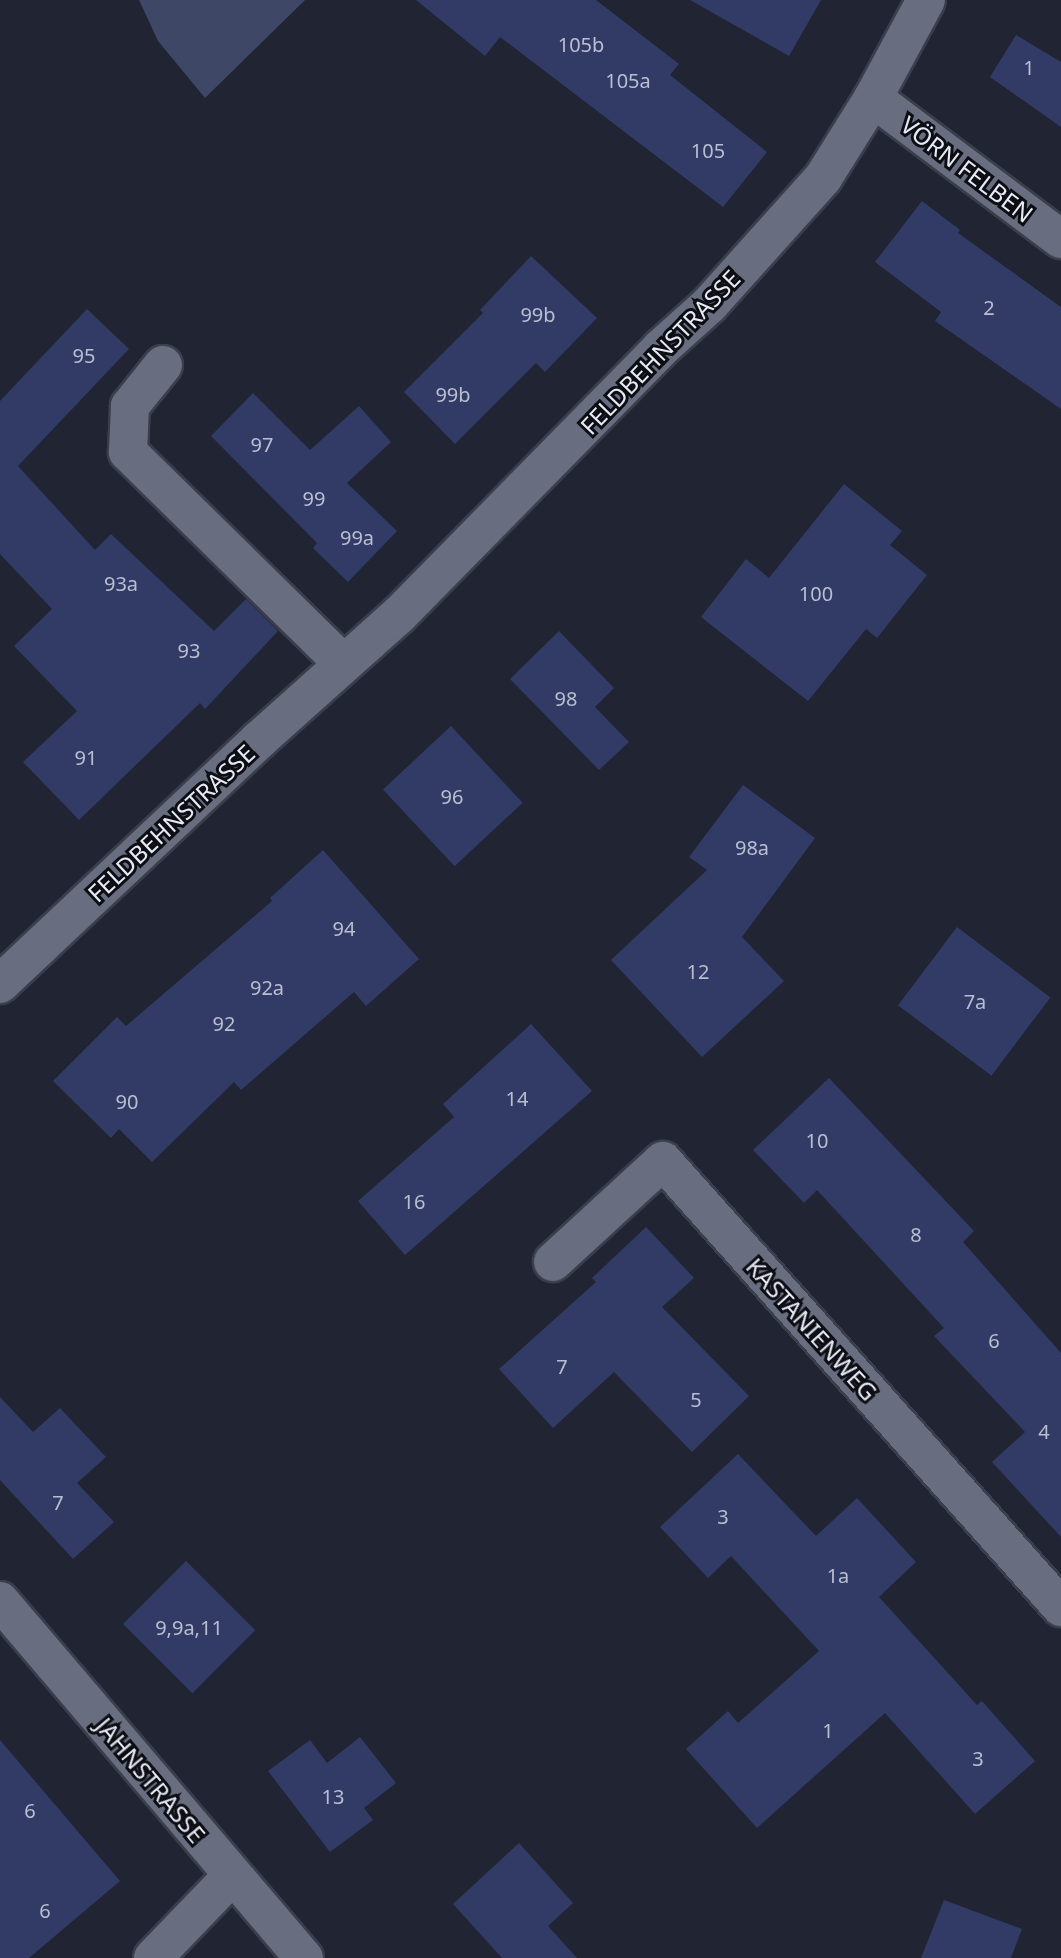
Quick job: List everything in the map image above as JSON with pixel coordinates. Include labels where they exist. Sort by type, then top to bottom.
[{"type":"street","name":"FELDBEHNSTRASSE","points":[[0,984],[343,663],[399,615],[660,349],[709,305],[823,178],[873,98],[926,0]]},
{"type":"street","name":"VÖRN FELBEN","points":[[873,98],[1061,239]]},
{"type":"street","points":[[163,365],[130,406],[128,452],[343,663]]},
{"type":"street","name":"KASTANIENWEG","points":[[553,1262],[663,1161],[1061,1607]]},
{"type":"street","name":"JAHNSTRASSE","points":[[0,1601],[304,1958]]},
{"type":"street","points":[[153,1958],[232,1876]]},
{"type":"shaded area","points":[[139,0],[305,0],[205,98],[158,41]]},
{"type":"building","points":[[416,0],[596,0],[679,64],[670,75],[767,152],[723,207],[500,37],[485,56]]},
{"type":"building","points":[[690,0],[821,0],[789,56]]},
{"type":"building","points":[[1016,35],[1061,62],[1061,127],[990,77]]},
{"type":"building","points":[[922,201],[960,230],[958,233],[1061,307],[1061,409],[935,321],[941,312],[875,262]]},
{"type":"building","points":[[531,256],[597,318],[545,372],[536,363],[455,444],[404,392],[483,313],[480,310]]},
{"type":"building","points":[[87,309],[129,349],[18,466],[95,550],[111,534],[214,631],[246,599],[278,631],[205,709],[200,703],[79,820],[23,762],[77,711],[14,646],[52,609],[0,554],[0,401]]},
{"type":"building","points":[[253,393],[310,450],[359,406],[391,442],[347,483],[397,531],[348,582],[313,548],[317,543],[211,436]]},
{"type":"building","points":[[844,484],[902,531],[890,545],[927,575],[877,638],[866,629],[808,701],[701,617],[746,559],[769,578]]},
{"type":"building","points":[[559,631],[614,688],[595,707],[629,742],[599,770],[510,679]]},
{"type":"building","points":[[451,726],[523,803],[455,866],[383,789]]},
{"type":"building","points":[[743,785],[815,838],[742,937],[784,981],[702,1057],[611,960],[707,870],[689,857]]},
{"type":"building","points":[[323,850],[419,959],[366,1006],[354,992],[241,1090],[234,1082],[152,1162],[119,1129],[111,1138],[53,1081],[117,1017],[126,1026],[272,901],[270,898]]},
{"type":"building","points":[[957,927],[1050,997],[991,1076],[898,1005]]},
{"type":"building","points":[[531,1024],[592,1091],[405,1255],[358,1201],[454,1117],[443,1104]]},
{"type":"building","points":[[829,1078],[974,1231],[963,1242],[1061,1353],[1061,1537],[992,1462],[1025,1432],[934,1336],[944,1328],[817,1190],[804,1203],[753,1150]]},
{"type":"building","points":[[646,1227],[694,1278],[662,1307],[749,1396],[692,1452],[614,1372],[553,1428],[499,1369],[596,1282],[592,1278]]},
{"type":"building","points":[[0,1397],[33,1432],[60,1408],[106,1457],[77,1483],[114,1522],[73,1559],[0,1480]]},
{"type":"building","points":[[738,1454],[816,1536],[857,1498],[916,1562],[879,1597],[977,1705],[982,1701],[1035,1761],[975,1814],[885,1713],[757,1828],[686,1749],[728,1711],[738,1723],[819,1651],[731,1556],[708,1578],[660,1527]]},
{"type":"building","points":[[186,1561],[255,1630],[192,1693],[123,1624]]},
{"type":"building","points":[[360,1737],[396,1783],[364,1808],[373,1820],[330,1852],[268,1771],[310,1740],[327,1763]]},
{"type":"building","points":[[0,1740],[120,1881],[29,1958],[0,1958]]},
{"type":"building","points":[[519,1843],[573,1903],[548,1926],[577,1958],[502,1958],[453,1904]]},
{"type":"building","points":[[944,1900],[1022,1929],[1011,1958],[921,1958]]}]
